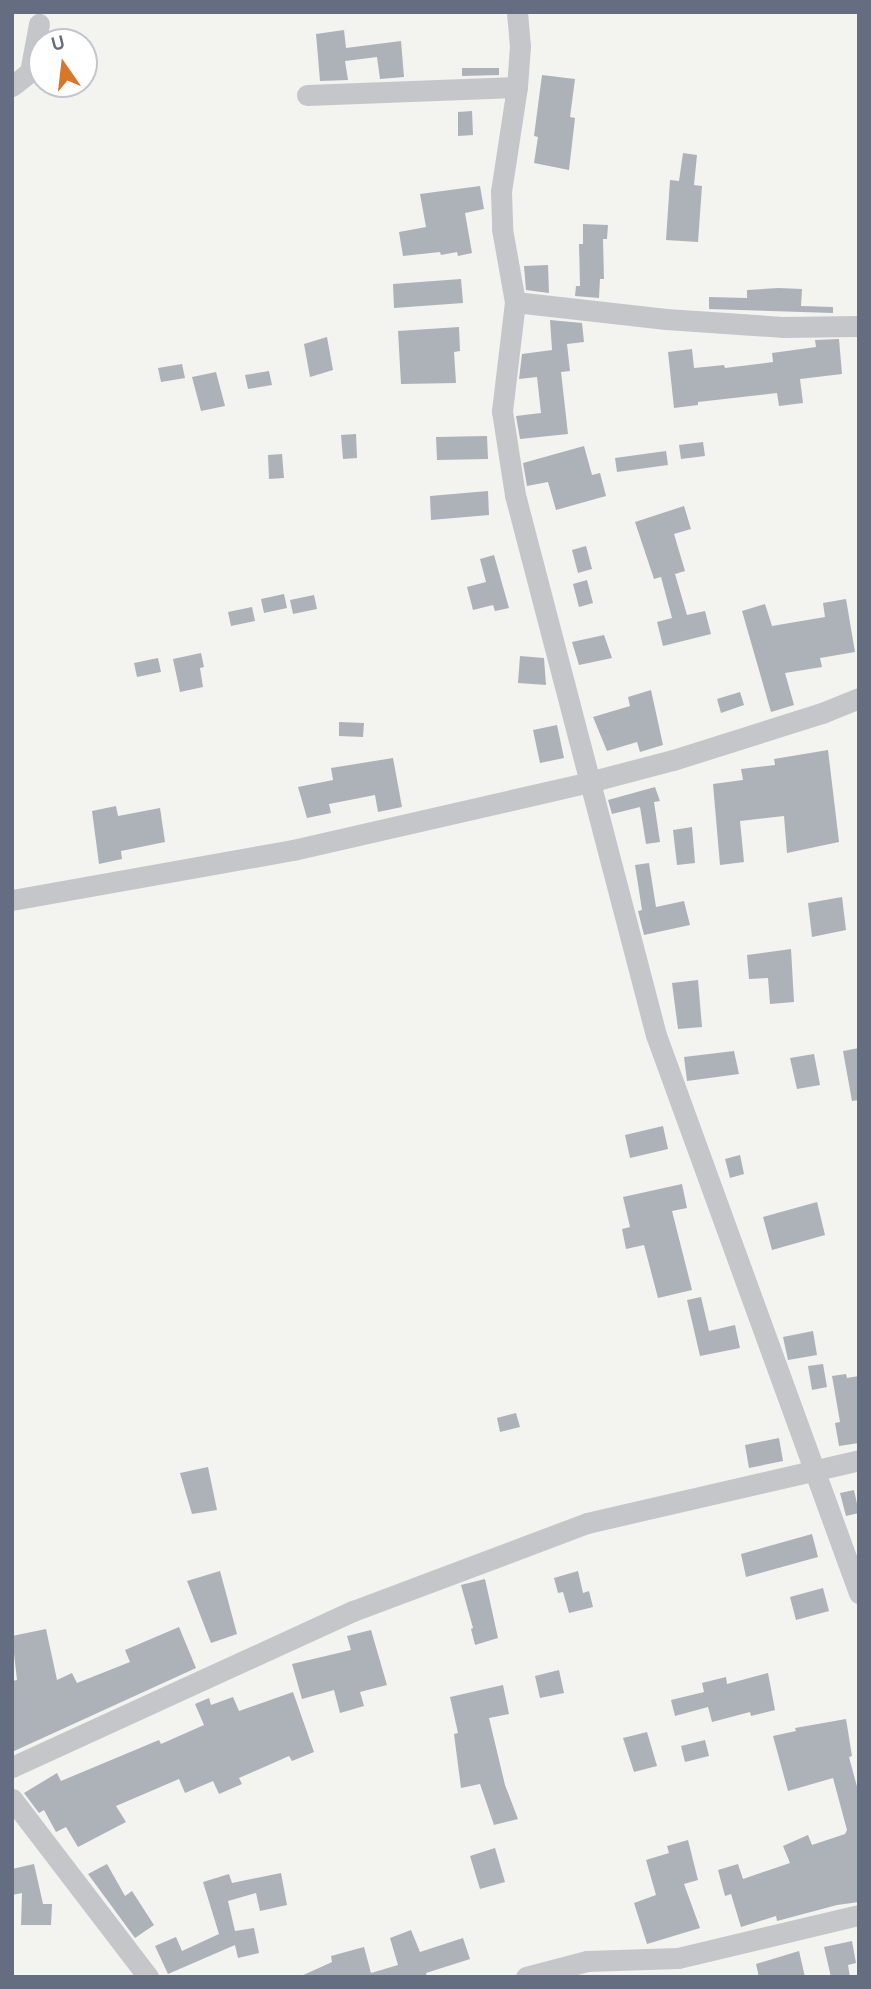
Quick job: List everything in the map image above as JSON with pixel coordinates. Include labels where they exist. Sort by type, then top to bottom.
[{"type":"street","points":[[517,12],[520,46],[517,87],[501,192],[502,229],[515,302],[504,374],[502,411],[514,495],[589,782],[611,854],[656,1035],[859,1593]]},
{"type":"street","points":[[12,86],[30,72],[38,24]]},
{"type":"street","points":[[307,95],[517,87]]},
{"type":"street","points":[[515,302],[756,325],[859,326]]},
{"type":"street","points":[[12,900],[293,850],[589,782],[698,752],[822,713],[859,698]]},
{"type":"street","points":[[12,1767],[352,1611],[587,1523],[815,1473],[859,1460]]},
{"type":"street","points":[[12,1799],[148,1977]]},
{"type":"street","points":[[526,1977],[587,1961],[678,1958],[859,1915]]},
{"type":"building","points":[[344,30],[346,48],[401,41],[404,77],[380,79],[377,57],[345,61],[348,80],[320,81],[316,34]]},
{"type":"building","points":[[462,68],[499,68],[499,75],[462,76]]},
{"type":"building","points":[[542,75],[575,79],[570,117],[575,118],[569,170],[534,163],[538,137],[534,136]]},
{"type":"building","points":[[472,111],[473,135],[458,136],[458,112]]},
{"type":"building","points":[[683,153],[697,155],[694,185],[702,186],[698,242],[666,240],[670,180],[679,181]]},
{"type":"building","points":[[480,186],[484,209],[465,213],[472,253],[458,256],[457,252],[441,255],[440,252],[403,256],[399,232],[426,227],[420,194]]},
{"type":"building","points":[[583,224],[608,225],[607,239],[603,239],[604,279],[600,279],[599,298],[575,296],[576,286],[580,286],[579,244],[583,244]]},
{"type":"building","points":[[548,265],[549,293],[526,290],[524,266]]},
{"type":"building","points":[[461,279],[463,303],[394,308],[393,284]]},
{"type":"building","points":[[802,289],[801,306],[833,307],[833,313],[709,309],[709,297],[747,298],[747,290]]},
{"type":"building","points":[[550,320],[582,323],[584,342],[567,344],[570,371],[561,372],[568,434],[520,439],[516,416],[541,413],[537,377],[519,379],[522,354],[552,350]]},
{"type":"building","points":[[459,327],[460,351],[454,352],[456,383],[401,384],[398,331]]},
{"type":"building","points":[[327,337],[333,370],[310,377],[304,344]]},
{"type":"building","points":[[839,339],[842,374],[800,379],[803,403],[779,406],[777,393],[698,402],[698,405],[674,408],[668,352],[692,349],[694,368],[724,365],[725,368],[773,362],[772,353],[816,347],[815,340]]},
{"type":"building","points":[[182,364],[185,378],[161,382],[158,368]]},
{"type":"building","points":[[269,371],[272,385],[248,389],[245,375]]},
{"type":"building","points":[[216,372],[225,406],[201,411],[192,377]]},
{"type":"building","points":[[356,434],[357,458],[343,459],[341,435]]},
{"type":"building","points":[[487,436],[488,459],[437,460],[436,437]]},
{"type":"building","points":[[703,442],[705,456],[681,459],[679,445]]},
{"type":"building","points":[[584,446],[592,475],[600,473],[606,496],[556,510],[548,482],[527,486],[523,463]]},
{"type":"building","points":[[666,451],[668,465],[617,472],[615,458]]},
{"type":"building","points":[[282,454],[284,478],[269,479],[268,455]]},
{"type":"building","points":[[488,491],[489,515],[431,520],[430,496]]},
{"type":"building","points":[[684,506],[691,529],[674,534],[685,571],[675,574],[687,615],[705,611],[711,634],[663,646],[657,622],[672,618],[661,577],[654,579],[635,522]]},
{"type":"building","points":[[586,546],[592,569],[578,573],[572,550]]},
{"type":"building","points":[[494,555],[509,608],[495,611],[493,605],[473,610],[467,587],[486,582],[480,559]]},
{"type":"building","points":[[587,580],[593,603],[579,607],[573,584]]},
{"type":"building","points":[[284,594],[287,608],[264,613],[261,599]]},
{"type":"building","points":[[314,595],[317,609],[293,614],[290,600]]},
{"type":"building","points":[[846,599],[855,652],[820,658],[822,667],[785,673],[794,705],[771,712],[742,611],[765,604],[772,626],[825,617],[823,603]]},
{"type":"building","points":[[252,607],[255,621],[231,626],[228,612]]},
{"type":"building","points":[[604,635],[612,658],[579,665],[572,642]]},
{"type":"building","points":[[201,653],[204,667],[200,668],[203,687],[180,692],[173,659]]},
{"type":"building","points":[[520,656],[544,658],[546,685],[518,683]]},
{"type":"building","points":[[158,658],[161,672],[137,677],[134,663]]},
{"type":"building","points":[[651,690],[663,745],[640,752],[637,742],[607,751],[593,717],[630,706],[628,697]]},
{"type":"building","points":[[740,692],[744,705],[721,713],[717,699]]},
{"type":"building","points":[[339,722],[364,723],[363,737],[339,736]]},
{"type":"building","points":[[557,725],[564,758],[540,763],[533,730]]},
{"type":"building","points":[[828,750],[839,842],[787,853],[784,816],[740,821],[744,862],[720,865],[713,784],[743,780],[741,769],[775,765],[774,759]]},
{"type":"building","points":[[393,758],[402,807],[378,812],[375,795],[329,804],[331,813],[307,818],[298,787],[333,780],[331,768]]},
{"type":"building","points":[[655,787],[660,801],[654,802],[660,842],[646,844],[640,807],[612,814],[608,800]]},
{"type":"building","points":[[116,806],[118,816],[160,808],[165,842],[121,851],[122,859],[99,864],[92,811]]},
{"type":"building","points":[[692,827],[695,863],[677,865],[673,830]]},
{"type":"building","points":[[649,863],[656,907],[684,901],[690,925],[644,935],[638,911],[642,910],[635,865]]},
{"type":"building","points":[[842,897],[846,930],[812,937],[808,903]]},
{"type":"building","points":[[791,949],[794,1002],[770,1004],[768,978],[749,979],[747,955]]},
{"type":"building","points":[[698,980],[702,1027],[678,1029],[672,983]]},
{"type":"building","points":[[859,1048],[859,1100],[852,1101],[843,1051]]},
{"type":"building","points":[[734,1051],[739,1074],[687,1081],[684,1057]]},
{"type":"building","points":[[814,1054],[820,1085],[797,1089],[790,1058]]},
{"type":"building","points":[[663,1126],[668,1149],[630,1158],[625,1135]]},
{"type":"building","points":[[740,1155],[744,1174],[730,1178],[725,1159]]},
{"type":"building","points":[[682,1184],[687,1208],[672,1211],[692,1290],[658,1298],[644,1245],[626,1249],[622,1229],[630,1227],[623,1197]]},
{"type":"building","points":[[817,1202],[825,1235],[772,1250],[763,1217]]},
{"type":"building","points":[[701,1297],[709,1331],[735,1325],[740,1348],[700,1356],[687,1300]]},
{"type":"building","points":[[813,1331],[817,1355],[788,1360],[783,1337]]},
{"type":"building","points":[[823,1364],[827,1387],[812,1390],[808,1366]]},
{"type":"building","points":[[846,1374],[847,1378],[859,1376],[859,1443],[839,1446],[835,1423],[840,1422],[832,1376]]},
{"type":"building","points":[[516,1413],[520,1427],[500,1432],[497,1418]]},
{"type":"building","points":[[779,1438],[783,1461],[749,1468],[745,1445]]},
{"type":"building","points":[[208,1467],[217,1510],[192,1514],[180,1473]]},
{"type":"building","points":[[854,1490],[859,1513],[846,1516],[840,1493]]},
{"type":"building","points":[[812,1534],[818,1557],[746,1577],[741,1554]]},
{"type":"building","points":[[220,1571],[237,1634],[211,1643],[187,1581]]},
{"type":"building","points":[[578,1571],[583,1593],[589,1591],[593,1607],[569,1613],[563,1592],[558,1593],[554,1578]]},
{"type":"building","points":[[485,1579],[498,1638],[475,1645],[461,1585]]},
{"type":"building","points":[[823,1588],[829,1611],[796,1620],[790,1597]]},
{"type":"building","points":[[179,1627],[196,1668],[12,1752],[12,1681],[17,1680],[12,1636],[46,1629],[57,1680],[72,1673],[77,1683],[130,1662],[125,1650]]},
{"type":"building","points":[[371,1630],[387,1685],[360,1692],[364,1706],[340,1713],[334,1690],[302,1699],[292,1664],[351,1650],[347,1636]]},
{"type":"building","points":[[559,1670],[564,1693],[540,1698],[535,1676]]},
{"type":"building","points":[[768,1673],[775,1710],[751,1716],[750,1712],[712,1722],[708,1707],[675,1716],[671,1700],[704,1692],[702,1683],[726,1677],[727,1684]]},
{"type":"building","points":[[503,1685],[509,1714],[489,1718],[505,1785],[518,1819],[494,1825],[480,1784],[461,1788],[454,1734],[458,1733],[450,1697]]},
{"type":"building","points":[[293,1692],[314,1752],[292,1761],[289,1756],[239,1778],[242,1784],[219,1794],[213,1781],[185,1793],[179,1779],[116,1806],[126,1822],[78,1847],[66,1827],[56,1832],[44,1810],[39,1813],[24,1793],[57,1773],[61,1781],[159,1740],[161,1744],[204,1725],[195,1704],[209,1698],[211,1705],[233,1697],[239,1711]]},
{"type":"building","points":[[846,1719],[852,1756],[849,1757],[859,1794],[859,1902],[777,1921],[776,1916],[741,1927],[731,1894],[725,1896],[718,1870],[738,1864],[743,1879],[790,1863],[783,1846],[808,1835],[812,1845],[845,1834],[847,1830],[833,1778],[788,1791],[773,1736],[796,1731],[795,1728]]},
{"type":"building","points":[[647,1732],[657,1766],[634,1772],[623,1738]]},
{"type":"building","points":[[705,1740],[709,1756],[685,1762],[681,1746]]},
{"type":"building","points":[[688,1840],[698,1880],[684,1884],[700,1928],[647,1944],[634,1903],[656,1895],[646,1860],[669,1853],[667,1846]]},
{"type":"building","points":[[495,1848],[505,1882],[480,1889],[470,1856]]},
{"type":"building","points":[[34,1864],[43,1904],[52,1904],[51,1925],[21,1925],[22,1893],[12,1895],[12,1869]]},
{"type":"building","points":[[107,1864],[125,1896],[132,1891],[154,1925],[135,1938],[88,1874]]},
{"type":"building","points":[[281,1873],[287,1905],[260,1911],[256,1893],[228,1901],[235,1931],[254,1928],[259,1953],[238,1958],[235,1945],[168,1974],[155,1946],[176,1937],[182,1951],[219,1934],[203,1882],[229,1874],[232,1883]]},
{"type":"building","points":[[411,1930],[420,1952],[463,1938],[470,1959],[426,1973],[427,1977],[299,1977],[332,1962],[331,1956],[364,1947],[371,1973],[398,1965],[390,1938]]},
{"type":"building","points":[[852,1941],[856,1963],[848,1965],[850,1977],[831,1977],[824,1947]]},
{"type":"building","points":[[799,1951],[805,1977],[759,1977],[756,1964]]}]
